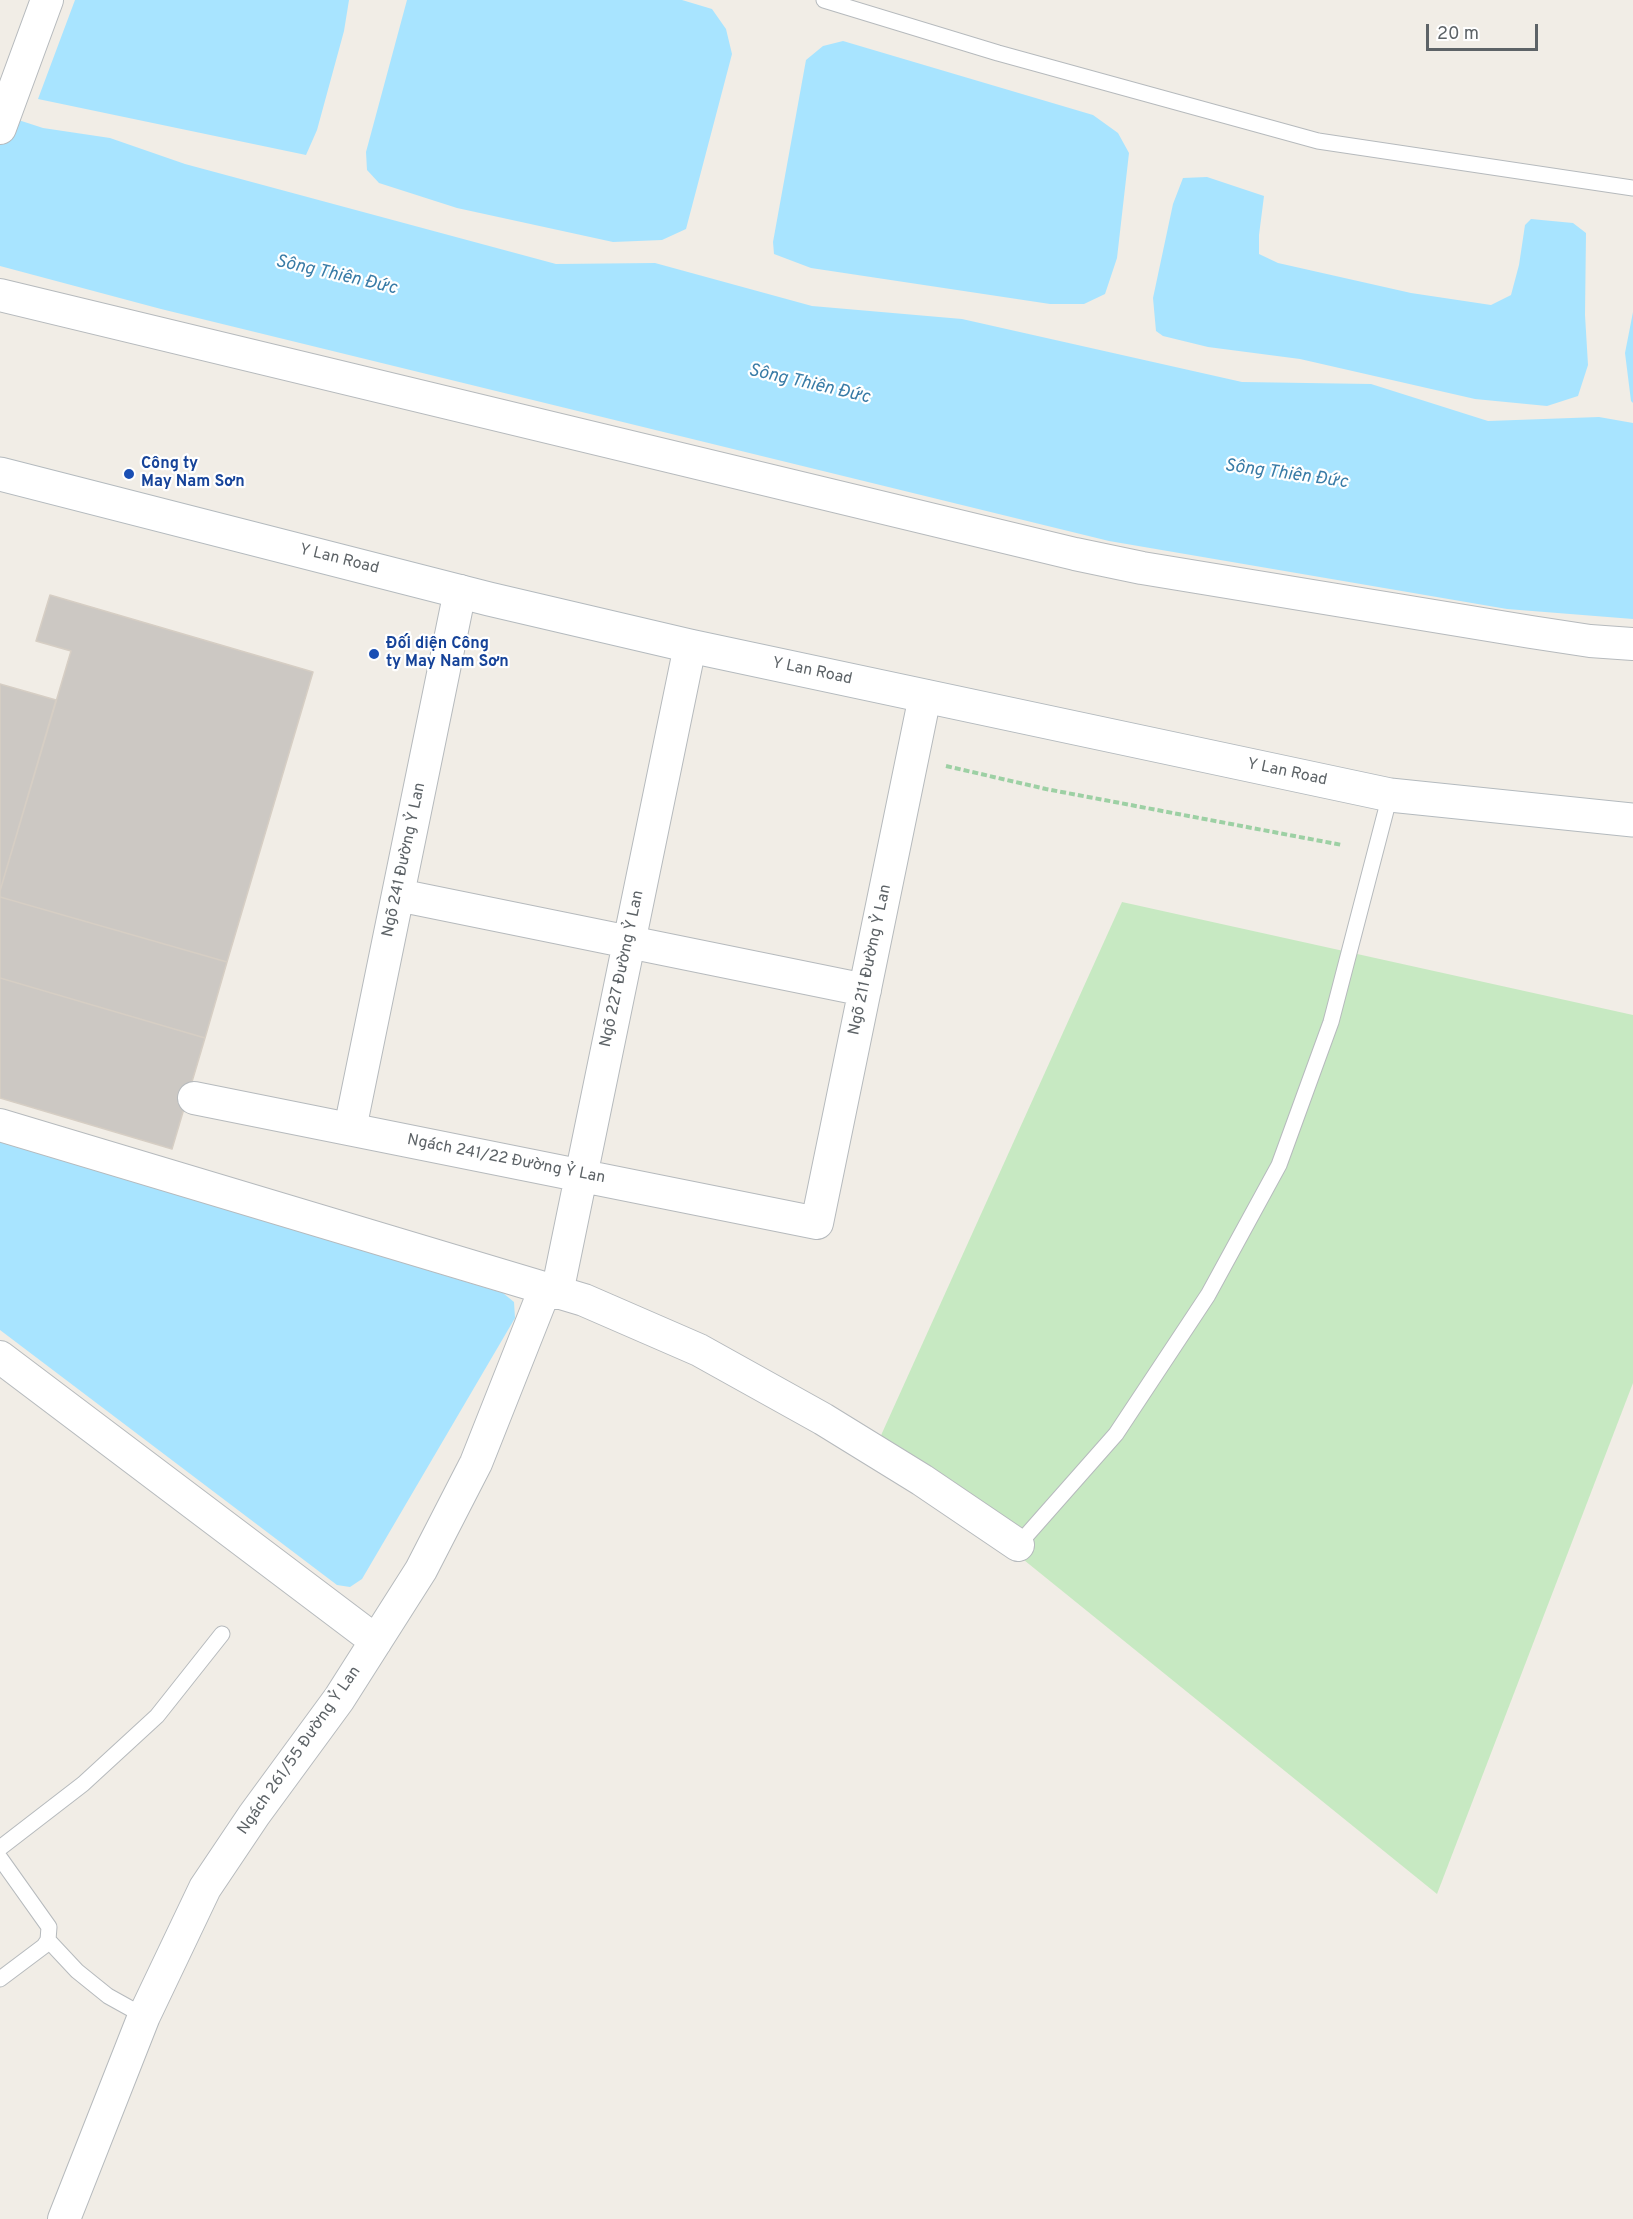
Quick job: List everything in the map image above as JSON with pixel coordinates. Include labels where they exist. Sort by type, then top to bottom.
[{"type":"main road","name":"Y Lan Road","points":[[0,474],[460,591],[690,646],[1390,795],[1633,820]]},
{"type":"street","points":[[0,128],[48,0]]},
{"type":"street","points":[[0,295],[1075,554],[1202,580],[1542,634],[1633,644]]},
{"type":"street","name":"Ngõ 241 Đường Ỷ Lan","points":[[350,1129],[460,591]]},
{"type":"street","name":"Ngõ 227 Đường Ỷ Lan","points":[[551,1291],[581,1176],[690,646]]},
{"type":"street","name":"Ngõ 211 Đường Ỷ Lan","points":[[817,1223],[925,696]]},
{"type":"street","points":[[398,895],[865,990]]},
{"type":"street","name":"Ngách 241/22 Đường Ỷ Lan","points":[[195,1098],[817,1223]]},
{"type":"street","points":[[0,1125],[584,1300],[699,1350],[842,1431],[922,1480],[1018,1545]]},
{"type":"street","name":"Ngách 261/55 Đường Ỷ Lan","points":[[64,2219],[144,2016],[205,1888],[254,1815],[339,1699],[421,1570],[476,1463],[551,1291]]},
{"type":"street","points":[[0,1357],[376,1641]]},
{"type":"lane","points":[[832,1],[999,53],[1318,141],[1633,188]]},
{"type":"lane","points":[[1018,1545],[1116,1434],[1208,1295],[1279,1165],[1331,1022],[1390,795]]},
{"type":"lane","points":[[0,1848],[83,1785],[157,1716],[222,1634]]},
{"type":"lane","points":[[0,1858],[49,1927],[48,1940],[44,1946],[0,1979]]},
{"type":"lane","points":[[48,1940],[77,1971],[108,1996],[144,2016]]},
{"type":"path","points":[[912,758],[1046,789],[1342,845]]},
{"type":"green space","points":[[1122,902],[1633,1015],[1633,1383],[1437,1894],[878,1442]]},
{"type":"water","points":[[75,0],[349,0],[344,31],[317,130],[306,155],[38,99]]},
{"type":"water","points":[[407,0],[682,0],[712,9],[726,29],[732,54],[686,229],[662,240],[613,242],[457,208],[379,183],[367,170],[366,152]]},
{"type":"water","points":[[843,41],[1093,115],[1118,133],[1129,153],[1117,258],[1105,294],[1084,304],[1050,304],[811,268],[774,254],[773,242],[806,60],[823,46]]},
{"type":"water","name":"Sông Thiên Đức","points":[[0,114],[43,128],[110,138],[185,164],[556,264],[655,263],[812,306],[962,319],[1242,382],[1371,384],[1488,421],[1599,417],[1633,423],[1633,619],[1507,609],[1109,541],[161,309],[0,266]]},
{"type":"water","points":[[1207,177],[1264,196],[1259,254],[1278,263],[1411,293],[1491,305],[1511,295],[1519,265],[1525,225],[1531,219],[1573,223],[1586,233],[1585,315],[1588,365],[1578,396],[1547,406],[1475,399],[1300,359],[1208,347],[1163,336],[1156,331],[1153,298],[1173,204],[1183,178]]},
{"type":"water","points":[[1633,312],[1633,403],[1625,353]]},
{"type":"water","points":[[0,1141],[503,1293],[514,1302],[515,1318],[362,1579],[350,1587],[337,1585],[0,1330]]},
{"type":"building","points":[[50,595],[313,672],[227,962],[0,897],[71,651],[36,641]]},
{"type":"building","points":[[0,684],[56,700],[0,891]]},
{"type":"building","points":[[0,897],[227,962],[205,1038],[0,978]]},
{"type":"building","points":[[0,978],[205,1038],[172,1149],[0,1098]]},
{"type":"place","name":"Công ty May Nam Sơn","points":[[129,474]]},
{"type":"place","name":"Đối diện Công ty May Nam Sơn","points":[[374,654]]}]
